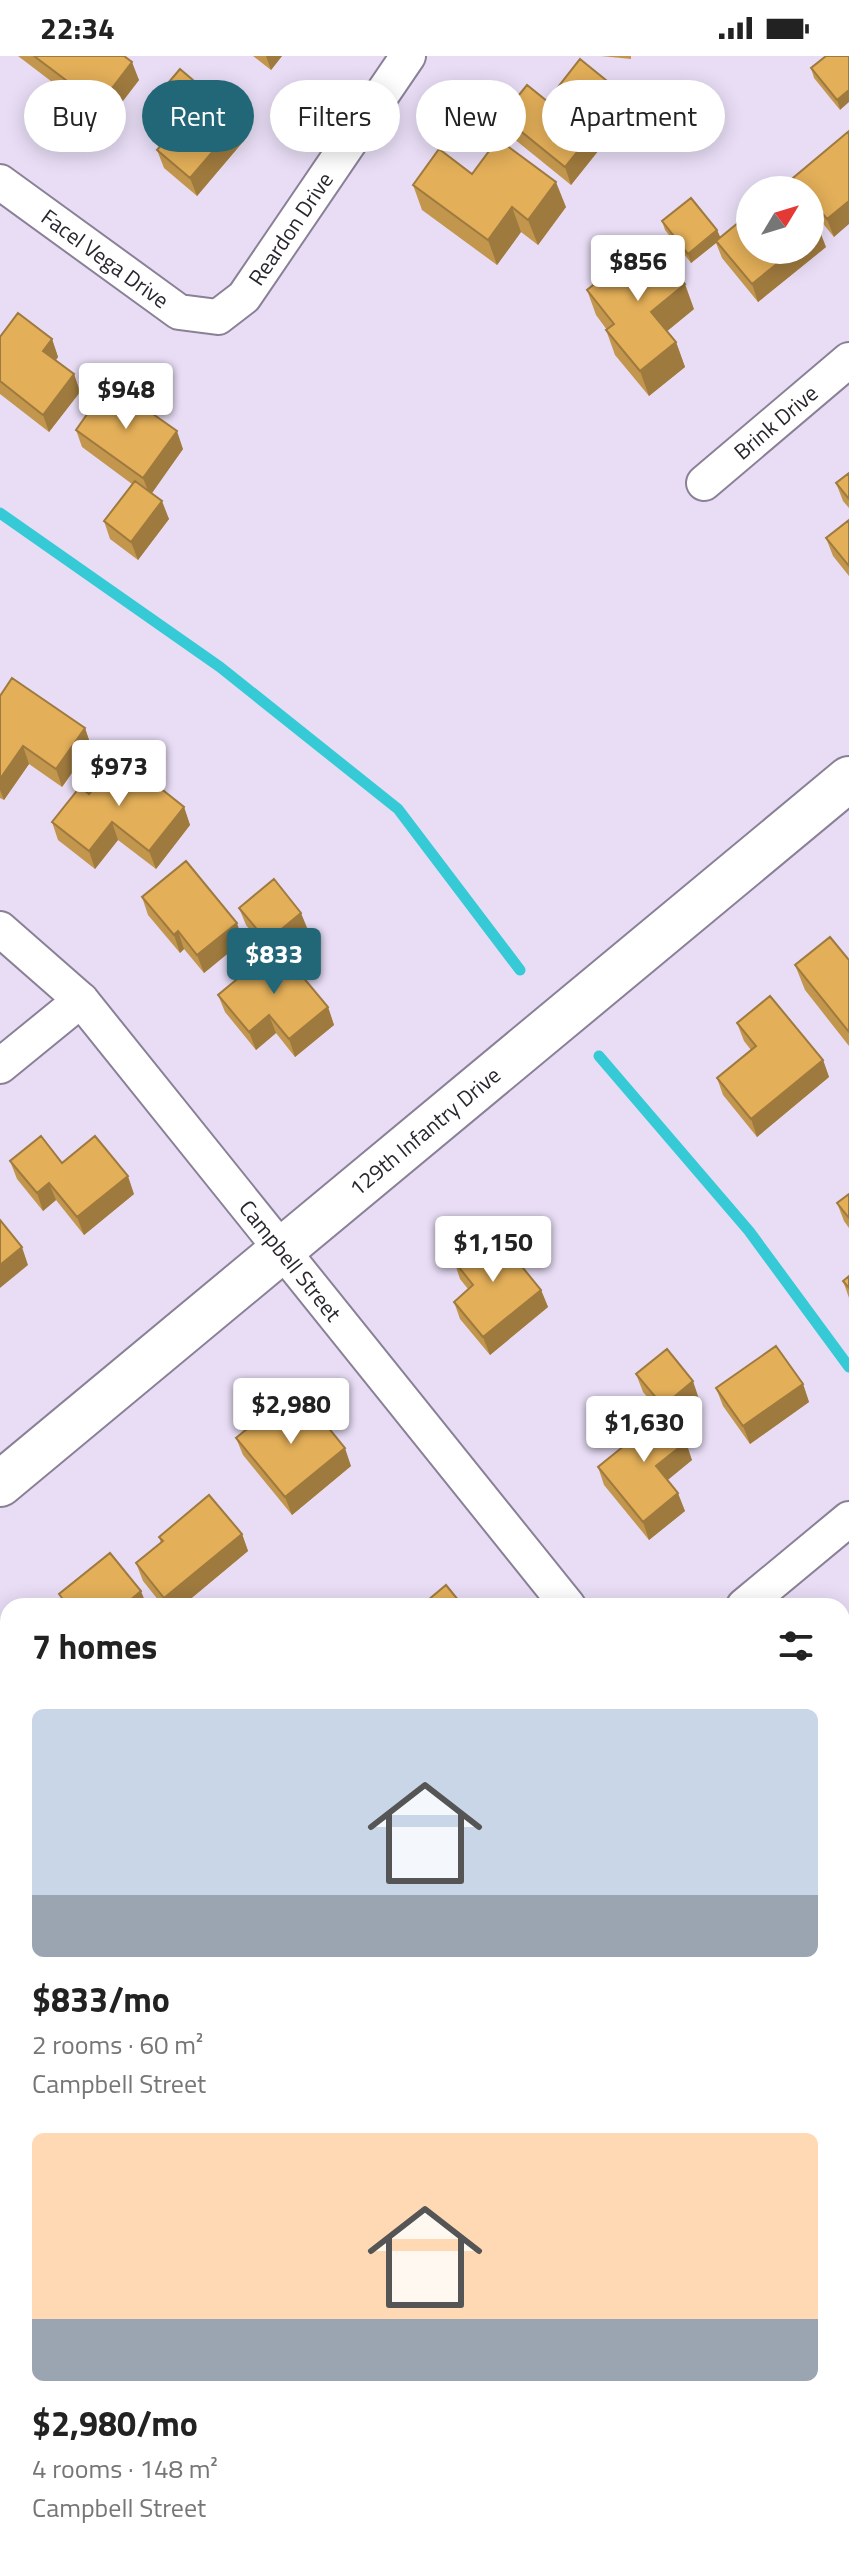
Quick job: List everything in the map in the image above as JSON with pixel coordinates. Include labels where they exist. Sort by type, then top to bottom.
[{"type":"street","name":"Reardon Drive","points":[[218,317],[244,297],[408,56]]},
{"type":"street","name":"Facel Vega Drive","points":[[0,182],[179,312],[218,317]]},
{"type":"street","name":"Brink Drive","points":[[704,483],[849,360]]},
{"type":"street","name":"129th Infantry Drive","points":[[0,1484],[849,779]]},
{"type":"street","name":"Campbell Street","points":[[0,929],[81,1000],[562,1598]]},
{"type":"street","points":[[0,1066],[81,1000]]},
{"type":"street","points":[[754,1598],[849,1519]]},
{"type":"building","points":[[34,56],[124,56],[132,62],[118,80],[66,80]]},
{"type":"building","points":[[826,56],[849,57],[849,90],[837,100],[811,68]]},
{"type":"building","points":[[580,59],[606,80],[564,80]]},
{"type":"building","points":[[180,69],[193,80],[171,80]]},
{"type":"building","points":[[527,85],[542,97],[542,148],[526,135]]},
{"type":"building","points":[[849,131],[849,201],[827,219],[824,215],[824,176],[795,176]]},
{"type":"building","points":[[159,152],[212,152],[190,178]]},
{"type":"building","points":[[437,152],[443,152],[472,174],[488,152],[516,152],[556,182],[528,220],[512,207],[488,240],[413,185]]},
{"type":"building","points":[[546,152],[577,152],[565,167]]},
{"type":"building","points":[[691,198],[717,230],[688,254],[662,221]]},
{"type":"building","points":[[736,225],[736,264],[777,264],[752,284],[716,241]]},
{"type":"building","points":[[649,240],[685,284],[651,312],[676,342],[640,371],[606,330],[614,324],[587,290]]},
{"type":"building","points":[[18,313],[52,339],[43,351],[74,374],[43,415],[0,381],[0,337]]},
{"type":"building","points":[[109,383],[177,431],[143,478],[76,430]]},
{"type":"building","points":[[849,473],[849,499],[836,483]]},
{"type":"building","points":[[135,481],[162,501],[131,542],[104,521]]},
{"type":"building","points":[[849,520],[849,566],[826,538]]},
{"type":"building","points":[[12,678],[85,728],[56,769],[23,746],[0,779],[0,696]]},
{"type":"building","points":[[120,756],[184,807],[149,851],[112,822],[89,851],[52,822],[80,787],[89,794]]},
{"type":"building","points":[[186,861],[237,923],[197,955],[178,931],[174,935],[142,897]]},
{"type":"building","points":[[274,879],[301,913],[267,941],[239,908]]},
{"type":"building","points":[[830,937],[849,960],[849,1032],[795,965]]},
{"type":"building","points":[[277,946],[328,1007],[289,1039],[269,1015],[249,1032],[218,995]]},
{"type":"building","points":[[770,996],[823,1060],[751,1119],[717,1078],[756,1046],[737,1023]]},
{"type":"building","points":[[41,1136],[62,1163],[95,1136],[128,1176],[77,1217],[49,1183],[37,1193],[10,1161]]},
{"type":"building","points":[[849,1194],[849,1218],[837,1203]]},
{"type":"building","points":[[0,1220],[22,1247],[0,1265]]},
{"type":"building","points":[[492,1230],[541,1290],[483,1337],[454,1302],[473,1285],[454,1261]]},
{"type":"building","points":[[776,1346],[803,1384],[743,1426],[716,1388]]},
{"type":"building","points":[[667,1349],[693,1381],[663,1406],[636,1374]]},
{"type":"building","points":[[305,1399],[345,1448],[285,1497],[236,1438],[271,1409],[280,1419]]},
{"type":"building","points":[[657,1406],[686,1442],[656,1466],[678,1493],[643,1522],[598,1467],[630,1441],[623,1434]]},
{"type":"building","points":[[209,1495],[242,1534],[164,1598],[136,1563],[163,1541],[159,1537]]},
{"type":"building","points":[[110,1553],[141,1591],[133,1598],[62,1598],[59,1594]]},
{"type":"building","points":[[446,1585],[457,1598],[431,1598]]},
{"type":"waterway","points":[[0,513],[220,667],[398,809],[520,970]]},
{"type":"waterway","points":[[599,1056],[749,1231],[849,1367]]}]
